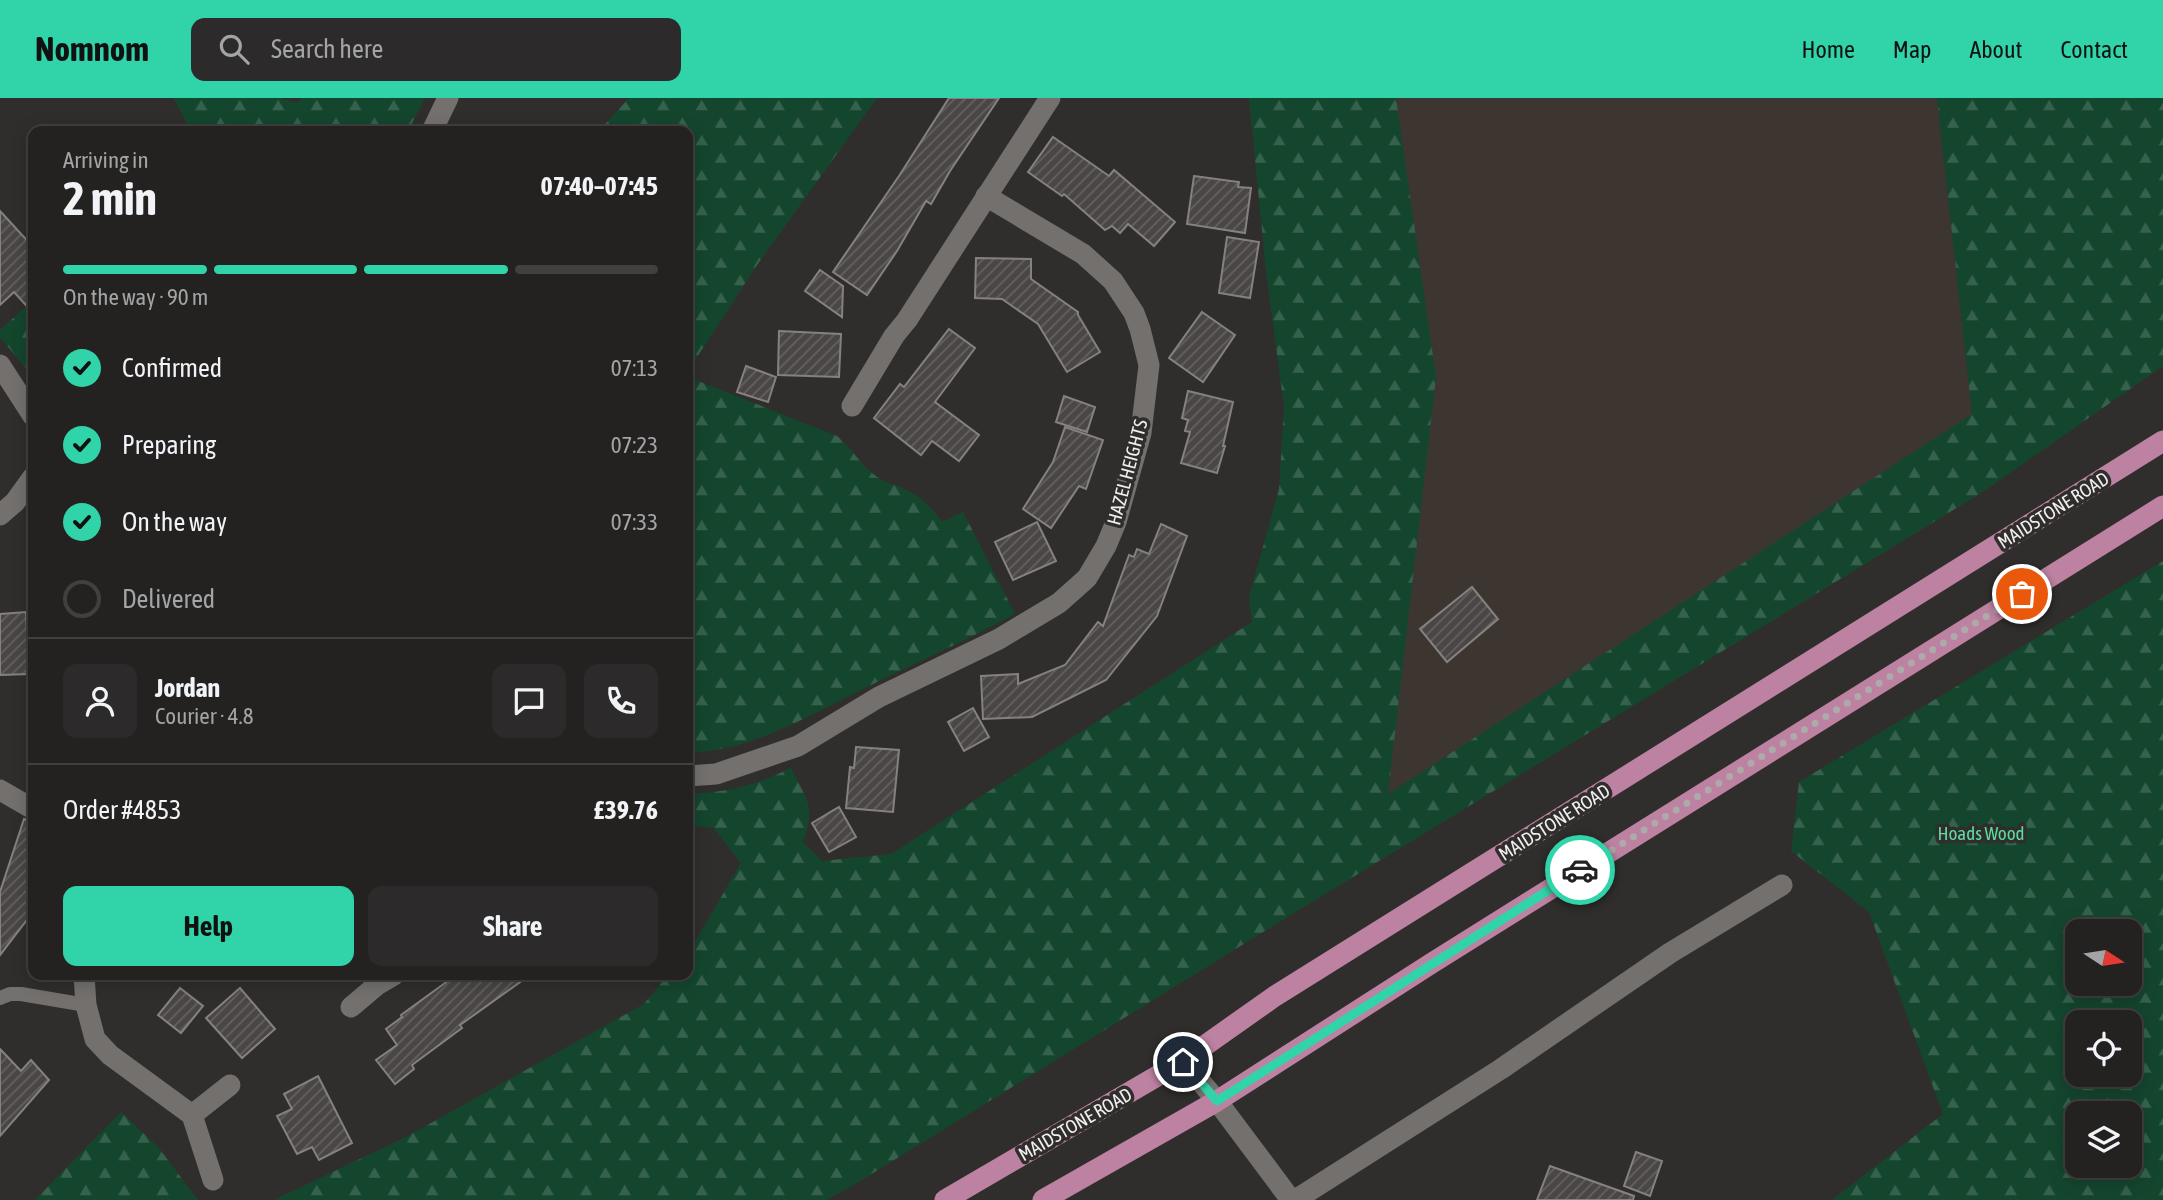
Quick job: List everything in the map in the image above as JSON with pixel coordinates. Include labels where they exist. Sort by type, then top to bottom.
[{"type":"main road","name":"MAIDSTONE ROAD","points":[[945,1200],[1183,1062],[1275,996],[2163,441]]},
{"type":"main road","points":[[1043,1200],[1217,1101],[1432,962],[2163,506]]},
{"type":"street","points":[[434,126],[448,98]]},
{"type":"street","points":[[852,406],[894,336],[907,320],[1050,98]]},
{"type":"street","name":"HAZEL HEIGHTS","points":[[693,776],[716,774],[798,746],[878,697],[999,639],[1059,603],[1087,578],[1106,545],[1118,516],[1141,433],[1149,365],[1140,329],[1134,313],[1113,281],[1083,254],[986,196]]},
{"type":"street","points":[[0,365],[28,408]]},
{"type":"street","points":[[0,515],[15,502],[28,484]]},
{"type":"street","points":[[0,790],[28,807]]},
{"type":"street","points":[[1183,1062],[1217,1101],[1293,1200],[1502,1069],[1670,953],[1782,885]]},
{"type":"street","points":[[84,980],[86,1005],[95,1039],[110,1055],[192,1115],[214,1180]]},
{"type":"street","points":[[351,1007],[386,980]]},
{"type":"street","points":[[192,1115],[230,1085]]},
{"type":"lane","points":[[0,998],[21,994],[86,1005]]},
{"type":"shaded area","points":[[1341,98],[1937,98],[1981,493],[1351,878]]},
{"type":"green space","points":[[280,98],[297,103],[303,98],[425,98],[411,126],[186,126],[174,99]]},
{"type":"green space","points":[[629,98],[877,98],[757,265],[693,363],[693,126],[604,126]]},
{"type":"green space","points":[[1249,98],[1396,98],[1436,377],[1388,794],[1972,414],[1937,98],[2163,98],[2163,366],[1981,493],[852,1186],[826,1200],[274,1200],[406,1137],[644,1004],[664,980],[693,980],[693,944],[741,863],[714,828],[693,826],[693,794],[741,787],[791,768],[808,804],[809,820],[803,842],[822,861],[891,854],[1252,622],[1249,597],[1279,489],[1284,407],[1266,271]]},
{"type":"green space","points":[[28,305],[28,371],[0,337],[0,330]]},
{"type":"green space","points":[[693,379],[837,436],[874,475],[919,497],[942,522],[963,512],[1015,614],[797,722],[735,746],[693,752]]},
{"type":"green space","name":"Hoads Wood","points":[[2163,561],[2163,1200],[1832,1200],[1943,1114],[1869,912],[1791,851],[1799,782]]},
{"type":"green space","points":[[121,1112],[158,1147],[198,1200],[35,1200]]},
{"type":"building","points":[[949,98],[999,98],[931,204],[926,201],[867,295],[833,272]]},
{"type":"building","points":[[1053,137],[1109,176],[1114,170],[1175,222],[1154,246],[1128,224],[1120,233],[1112,226],[1105,230],[1064,194],[1062,196],[1028,172]]},
{"type":"building","points":[[1194,176],[1239,182],[1238,187],[1251,188],[1245,233],[1187,224]]},
{"type":"building","points":[[0,211],[28,242],[28,307],[14,292],[0,305]]},
{"type":"building","points":[[1227,237],[1259,242],[1250,298],[1219,293]]},
{"type":"building","points":[[976,258],[1031,259],[1031,279],[1078,312],[1100,352],[1067,372],[1038,324],[1002,299],[975,298]]},
{"type":"building","points":[[820,270],[843,286],[842,317],[805,291]]},
{"type":"building","points":[[1202,312],[1235,335],[1203,382],[1169,358]]},
{"type":"building","points":[[949,329],[975,348],[935,402],[979,435],[959,461],[932,441],[921,455],[874,418],[900,384],[904,387]]},
{"type":"building","points":[[779,331],[841,334],[839,377],[778,375]]},
{"type":"building","points":[[746,366],[776,377],[768,402],[737,392]]},
{"type":"building","points":[[1188,391],[1233,402],[1217,473],[1181,463],[1190,432],[1185,431],[1188,420],[1182,418]]},
{"type":"building","points":[[1064,396],[1095,407],[1087,432],[1056,422]]},
{"type":"building","points":[[1065,427],[1103,440],[1086,489],[1079,486],[1051,528],[1023,509],[1053,462]]},
{"type":"building","points":[[1037,522],[1056,561],[1013,580],[995,542]]},
{"type":"building","points":[[1161,524],[1187,536],[1157,616],[1106,680],[1032,717],[983,719],[981,676],[1018,674],[1018,684],[1065,665],[1098,622],[1103,626],[1129,555],[1134,557],[1137,549],[1149,554]]},
{"type":"building","points":[[1472,587],[1498,619],[1447,662],[1420,629]]},
{"type":"building","points":[[26,612],[28,674],[0,675],[0,614]]},
{"type":"building","points":[[973,708],[989,737],[964,751],[948,722]]},
{"type":"building","points":[[856,747],[899,750],[893,812],[846,808],[850,767],[854,768]]},
{"type":"building","points":[[839,807],[856,837],[829,852],[812,823]]},
{"type":"building","points":[[24,819],[28,820],[28,919],[0,955],[0,892]]},
{"type":"building","points":[[449,980],[523,980],[460,1025],[462,1028],[412,1065],[414,1069],[395,1084],[376,1060],[397,1045],[386,1029],[402,1017],[401,1015]]},
{"type":"building","points":[[180,988],[203,1006],[181,1033],[158,1015]]},
{"type":"building","points":[[240,988],[275,1029],[242,1058],[206,1018]]},
{"type":"building","points":[[0,1049],[21,1071],[31,1060],[49,1080],[0,1136]]},
{"type":"building","points":[[318,1076],[352,1143],[319,1160],[312,1147],[297,1154],[277,1116],[292,1109],[284,1094]]},
{"type":"building","points":[[1636,1152],[1662,1161],[1650,1196],[1624,1186]]},
{"type":"building","points":[[1550,1166],[1634,1196],[1633,1200],[1537,1200]]},
{"type":"way so far","points":[[1580,870],[2022,594]]},
{"type":"route","points":[[1183,1062],[1217,1101],[1580,870]]}]
